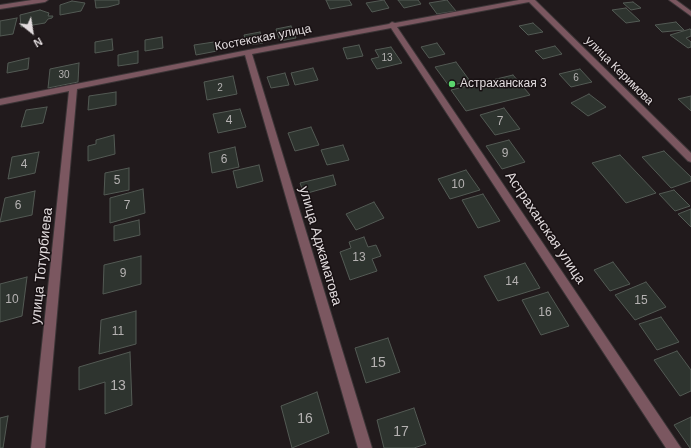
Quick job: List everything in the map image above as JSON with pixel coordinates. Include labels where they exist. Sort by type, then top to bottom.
[{"type":"street","points":[[0,7],[45,0]]},
{"type":"street","name":"Костекская улица","points":[[0,102],[392,24],[530,0]]},
{"type":"street","name":"улица Керимова","points":[[530,0],[691,160]]},
{"type":"street","points":[[672,0],[691,14]]},
{"type":"street","name":"Астраханская улица","points":[[392,24],[674,448]]},
{"type":"street","name":"улица Аджаматова","points":[[248,52],[365,448]]},
{"type":"street","name":"улица Тотурбиева","points":[[38,448],[73,88]]},
{"type":"building","points":[[95,0],[119,0],[119,4],[96,8]]},
{"type":"building","points":[[326,0],[349,0],[352,5],[330,9]]},
{"type":"building","points":[[384,0],[389,8],[372,12],[366,3]]},
{"type":"building","points":[[398,0],[418,0],[421,4],[404,8]]},
{"type":"building","points":[[447,0],[456,11],[437,14],[429,3]]},
{"type":"building","points":[[72,1],[85,3],[81,11],[60,15],[60,5]]},
{"type":"building","points":[[633,2],[641,8],[631,10],[623,3]]},
{"type":"building","points":[[626,8],[640,21],[626,23],[612,10]]},
{"type":"building","points":[[40,10],[49,13],[48,16],[53,16],[52,18],[48,19],[45,23],[21,27],[20,15]]},
{"type":"building","points":[[17,18],[13,34],[0,36],[0,21]]},
{"type":"building","points":[[676,22],[684,30],[662,32],[655,25]]},
{"type":"building","points":[[533,23],[543,32],[528,35],[519,26]]},
{"type":"building","points":[[291,26],[296,38],[280,41],[276,29]]},
{"type":"building","points":[[690,29],[691,36],[686,38],[691,42],[691,47],[688,48],[670,35]]},
{"type":"building","points":[[260,32],[263,43],[247,45],[244,35]]},
{"type":"building","points":[[162,37],[163,48],[145,51],[145,40]]},
{"type":"building","points":[[112,39],[113,50],[95,53],[95,42]]},
{"type":"building","points":[[214,42],[217,51],[196,55],[194,45]]},
{"type":"building","points":[[437,43],[445,54],[429,58],[421,47]]},
{"type":"building","points":[[359,45],[363,56],[347,59],[343,48]]},
{"type":"building","points":[[555,46],[562,54],[543,59],[535,51]]},
{"type":"building","points":[[391,47],[402,63],[377,69],[371,59],[379,57],[375,50]]},
{"type":"building","points":[[138,51],[138,63],[118,66],[118,55]]},
{"type":"building","points":[[29,58],[28,69],[7,73],[8,63]]},
{"type":"building","points":[[456,62],[470,81],[449,86],[435,67]]},
{"type":"building","points":[[79,63],[78,82],[48,88],[50,69]]},
{"type":"building","points":[[313,68],[318,80],[295,85],[291,73]]},
{"type":"building","points":[[580,69],[592,82],[571,87],[559,74]]},
{"type":"building","points":[[285,73],[289,85],[271,88],[267,77]]},
{"type":"building","points":[[513,75],[530,95],[466,111],[451,90]]},
{"type":"building","points":[[233,76],[237,94],[207,100],[204,82]]},
{"type":"building","points":[[116,92],[116,105],[88,110],[89,96]]},
{"type":"building","points":[[589,94],[606,107],[588,116],[571,103]]},
{"type":"building","points":[[691,96],[691,111],[678,99]]},
{"type":"building","points":[[47,107],[43,123],[21,127],[26,110]]},
{"type":"building","points":[[504,108],[520,129],[495,135],[480,115]]},
{"type":"building","points":[[240,109],[246,127],[218,133],[213,114]]},
{"type":"building","points":[[311,127],[319,145],[295,151],[288,133]]},
{"type":"building","points":[[114,135],[115,154],[88,161],[88,146],[96,144],[96,140]]},
{"type":"building","points":[[509,140],[525,162],[502,169],[486,146]]},
{"type":"building","points":[[343,145],[349,160],[327,165],[321,150]]},
{"type":"building","points":[[235,147],[239,167],[212,173],[209,153]]},
{"type":"building","points":[[664,151],[691,177],[691,181],[671,188],[642,157]]},
{"type":"building","points":[[39,152],[35,173],[8,179],[12,157]]},
{"type":"building","points":[[620,155],[656,193],[626,203],[592,163]]},
{"type":"building","points":[[259,165],[263,181],[237,188],[233,171]]},
{"type":"building","points":[[129,168],[129,190],[104,195],[105,173]]},
{"type":"building","points":[[466,170],[480,190],[450,199],[438,179]]},
{"type":"building","points":[[333,175],[336,185],[304,194],[300,183]]},
{"type":"building","points":[[143,189],[145,213],[110,223],[110,198]]},
{"type":"building","points":[[674,190],[690,206],[675,211],[659,194]]},
{"type":"building","points":[[35,191],[32,215],[0,222],[5,198]]},
{"type":"building","points":[[483,194],[500,221],[478,228],[462,200]]},
{"type":"building","points":[[374,202],[384,218],[356,230],[346,214]]},
{"type":"building","points":[[691,209],[691,227],[678,214]]},
{"type":"building","points":[[139,220],[140,235],[114,241],[114,226]]},
{"type":"building","points":[[364,237],[368,247],[376,245],[381,256],[372,259],[377,271],[350,280],[340,252],[351,248],[349,242]]},
{"type":"building","points":[[141,256],[141,284],[103,294],[104,265]]},
{"type":"building","points":[[613,262],[630,284],[610,291],[594,270]]},
{"type":"building","points":[[525,263],[540,288],[498,301],[484,276]]},
{"type":"building","points":[[27,277],[22,316],[0,322],[0,284]]},
{"type":"building","points":[[646,282],[666,307],[635,320],[615,295]]},
{"type":"building","points":[[548,292],[569,326],[541,335],[522,300]]},
{"type":"building","points":[[136,311],[136,344],[99,354],[101,320]]},
{"type":"building","points":[[661,317],[679,342],[657,350],[639,324]]},
{"type":"building","points":[[388,338],[400,372],[366,383],[355,348]]},
{"type":"building","points":[[677,351],[691,370],[691,391],[680,396],[654,360]]},
{"type":"building","points":[[130,352],[132,405],[105,414],[105,382],[79,390],[79,367]]},
{"type":"building","points":[[317,392],[329,433],[292,448],[281,406]]},
{"type":"building","points":[[414,408],[426,444],[414,448],[384,448],[377,420]]},
{"type":"building","points":[[8,416],[3,448],[0,448],[0,418]]},
{"type":"building","points":[[691,417],[691,448],[690,448],[674,425]]},
{"type":"place","name":"Астраханская 3","points":[[452,84]]}]
